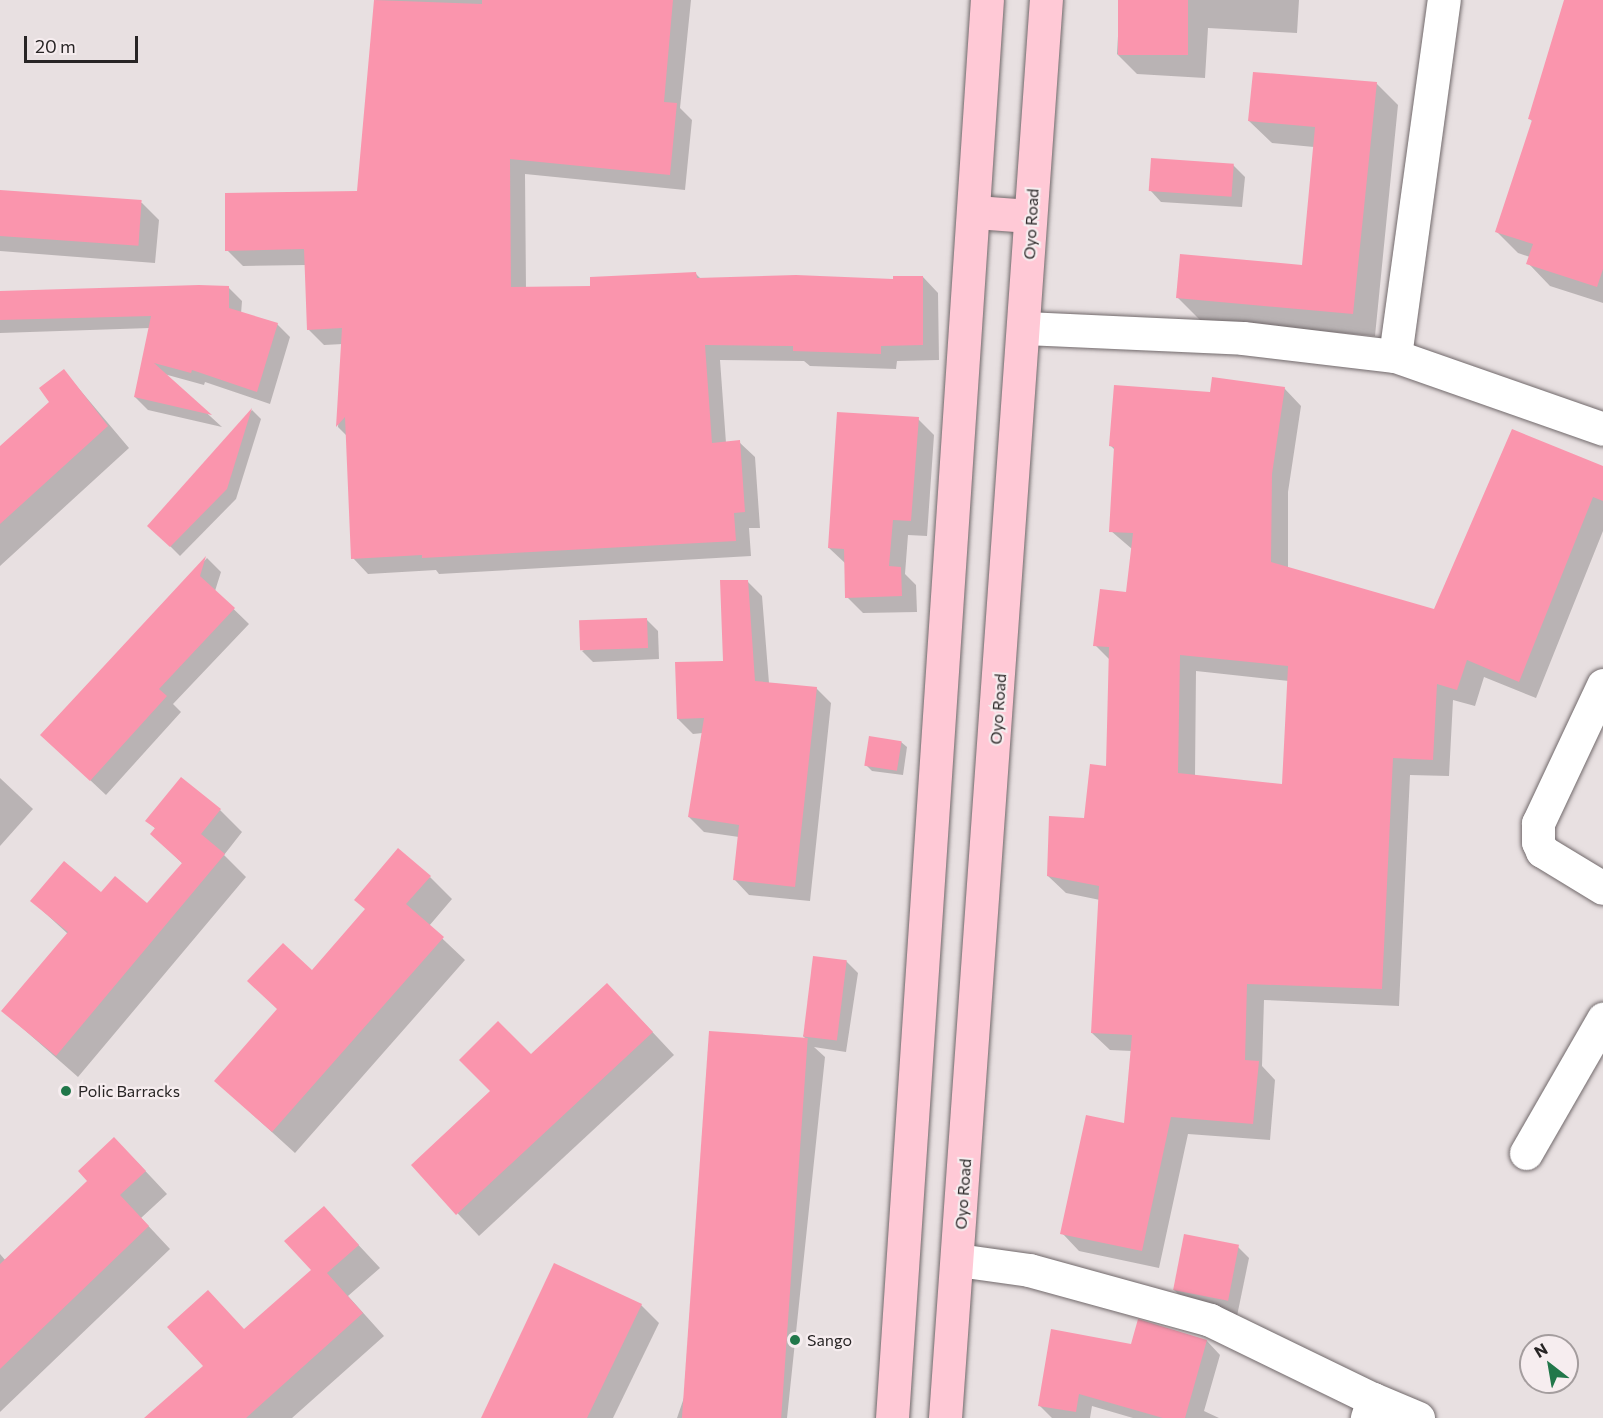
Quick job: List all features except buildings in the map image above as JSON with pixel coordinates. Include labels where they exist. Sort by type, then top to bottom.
[{"type":"main road","points":[[892,1418],[975,212],[987,0]]},
{"type":"main road","name":"Oyo Road","points":[[945,1418],[1025,328],[1030,216],[1046,0]]},
{"type":"main road","points":[[975,212],[1030,216]]},
{"type":"street","points":[[1395,356],[1444,0]]},
{"type":"street","points":[[1025,328],[1243,338],[1395,356],[1603,429]]},
{"type":"street","points":[[1603,685],[1538,823],[1538,842],[1542,851],[1603,888]]},
{"type":"street","points":[[1526,1153],[1603,1019]]},
{"type":"street","points":[[958,1260],[1029,1269],[1210,1320],[1370,1409],[1418,1418]]},
{"type":"place","name":"Polic Barracks","points":[[66,1091]]},
{"type":"place","name":"Sango","points":[[795,1340]]}]
